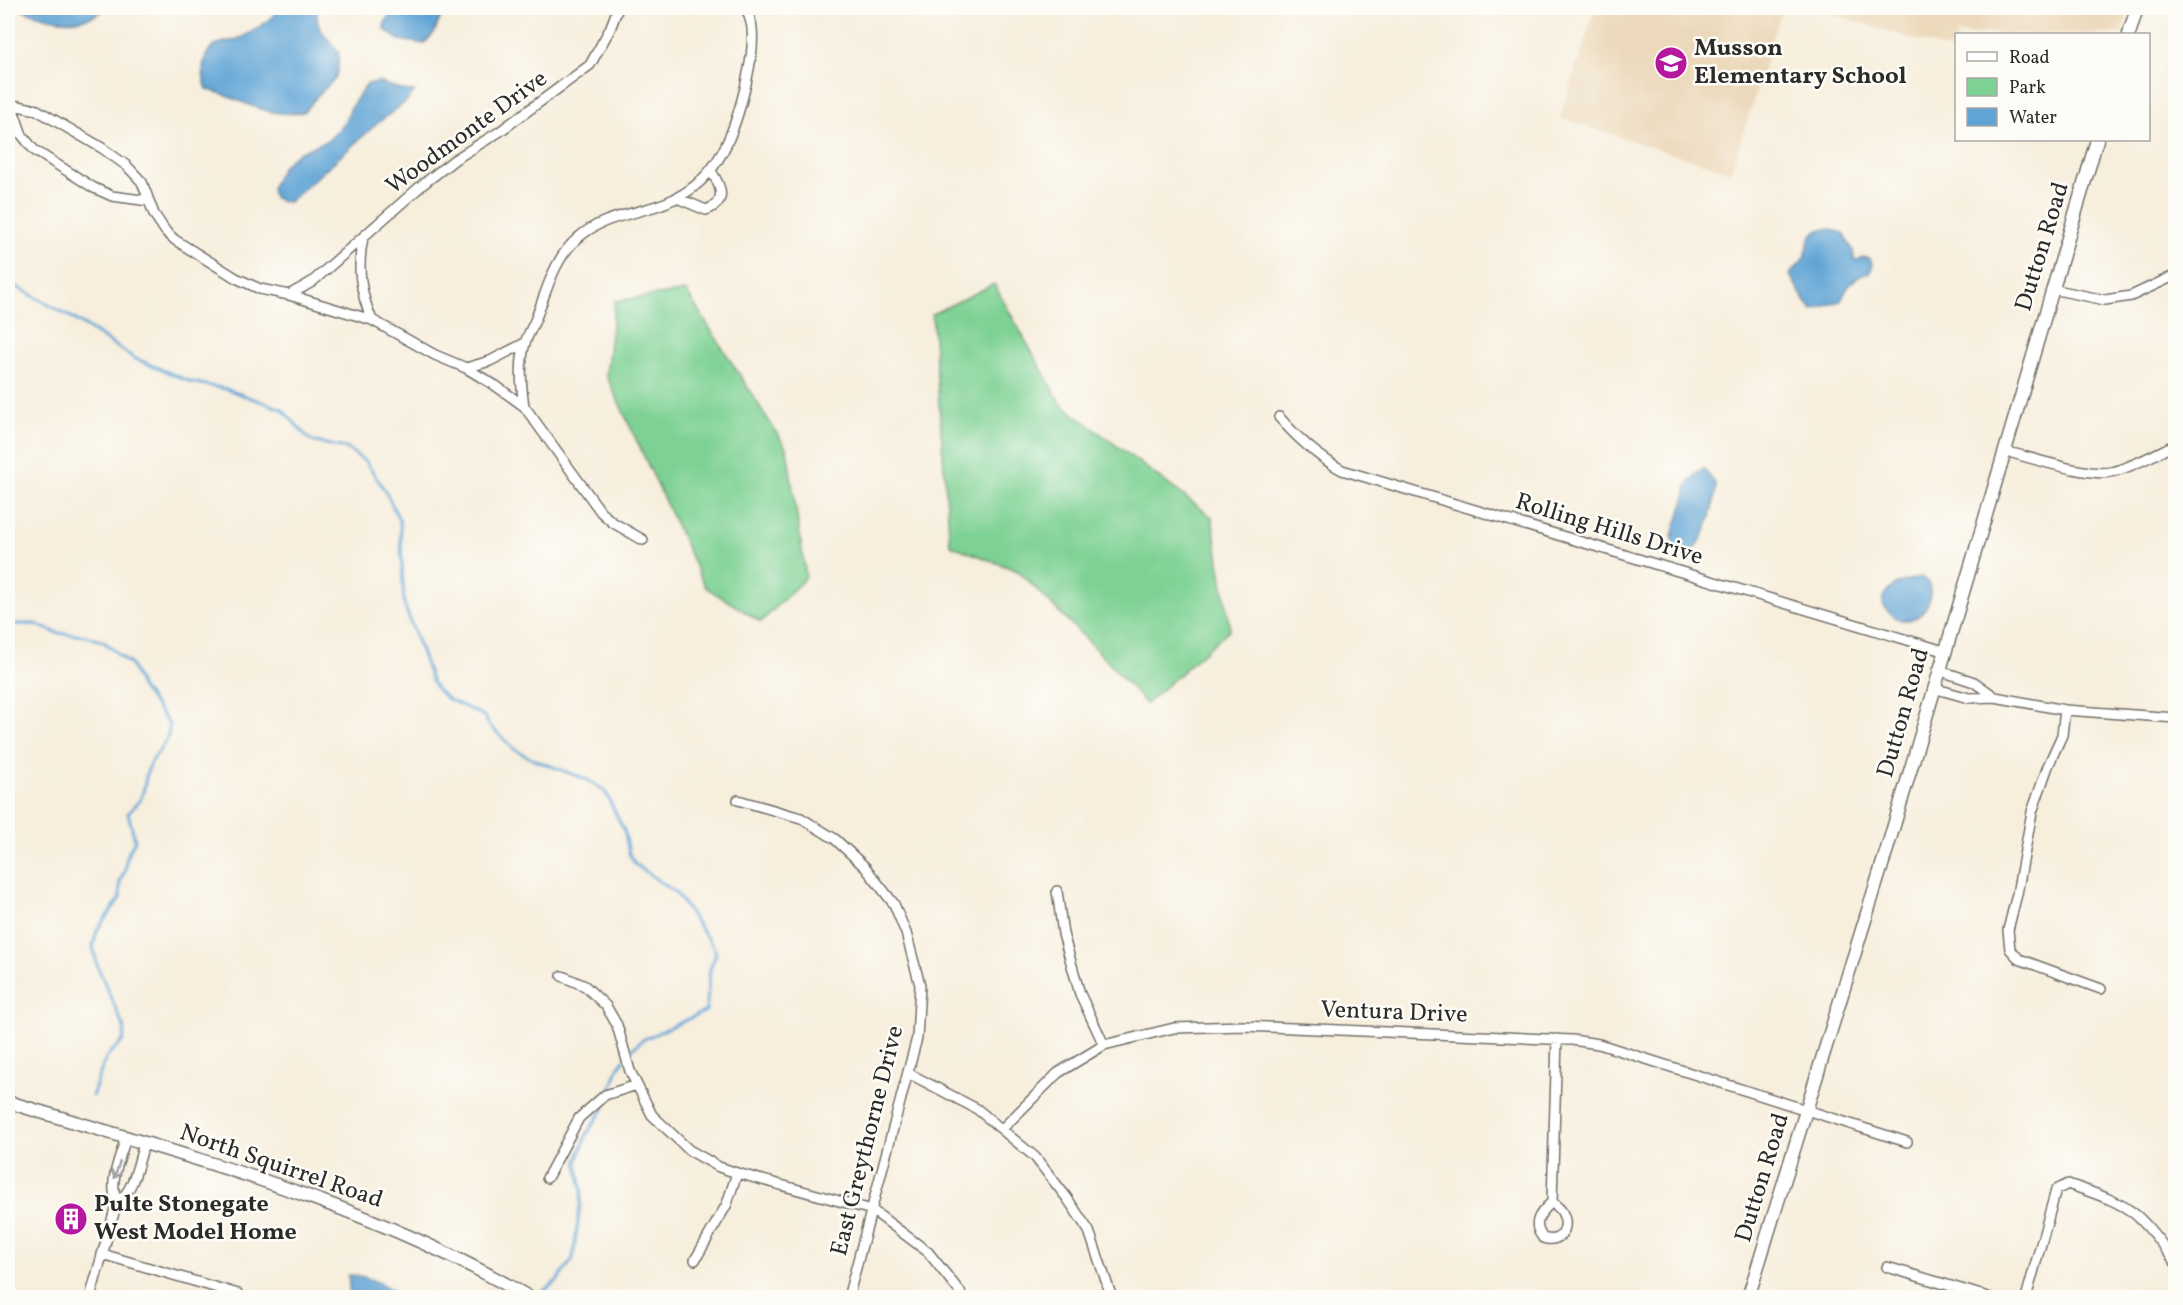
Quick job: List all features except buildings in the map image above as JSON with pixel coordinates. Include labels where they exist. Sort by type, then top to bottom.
[{"type":"street","name":"Woodmonte Drive","points":[[289,295],[312,282],[422,185],[454,160],[499,132],[590,65],[610,29],[618,8]]},
{"type":"street","points":[[524,406],[520,382],[525,343],[551,276],[562,255],[577,238],[597,224],[625,214],[653,209],[677,198],[711,171],[725,150],[738,121],[751,60],[753,28],[746,8]]},
{"type":"street","points":[[2129,33],[2137,8]]},
{"type":"street","points":[[9,104],[37,110],[102,148],[127,166],[142,182],[149,201],[166,232],[175,240],[247,284],[372,320],[435,355],[466,368],[524,406],[601,512],[612,522],[643,540]]},
{"type":"street","points":[[9,104],[22,135],[34,150],[94,188],[112,196],[149,201]]},
{"type":"street","name":"Dutton Road","points":[[1748,1298],[1883,860],[2097,141]]},
{"type":"street","points":[[677,198],[706,210],[715,207],[720,199],[721,190],[720,183],[711,171]]},
{"type":"street","points":[[363,237],[359,258],[360,282],[364,302],[372,320]]},
{"type":"street","points":[[2052,289],[2105,300],[2131,296],[2175,275]]},
{"type":"street","points":[[466,368],[490,361],[525,343]]},
{"type":"street","name":"Rolling Hills Drive","points":[[1279,417],[1297,439],[1342,470],[1944,651]]},
{"type":"street","points":[[2004,451],[2088,471],[2110,472],[2141,461],[2175,444]]},
{"type":"street","points":[[1938,670],[1974,682],[1995,697]]},
{"type":"street","points":[[1969,698],[1974,682]]},
{"type":"street","points":[[1933,688],[1969,698],[1995,697],[2065,711],[2175,718]]},
{"type":"street","points":[[2065,711],[2062,735],[2032,812],[2008,930],[2010,949],[2019,959],[2101,989]]},
{"type":"street","name":"East Greythorne Drive","points":[[738,800],[801,818],[835,839],[865,867],[894,904],[906,933],[920,985],[917,1038],[848,1298]]},
{"type":"street","points":[[1057,891],[1063,934],[1080,994],[1104,1045]]},
{"type":"street","points":[[562,976],[585,986],[606,1006],[617,1025],[630,1071],[652,1115],[689,1150],[719,1167],[737,1173],[872,1210],[928,1252],[960,1292],[962,1298]]},
{"type":"street","name":"Ventura Drive","points":[[1002,1129],[1058,1073],[1104,1045],[1174,1028],[1243,1026],[1557,1039],[1599,1044],[1907,1142]]},
{"type":"street","points":[[1552,1202],[1557,1039]]},
{"type":"street","points":[[908,1073],[976,1109],[1035,1157],[1089,1231],[1112,1298]]},
{"type":"street","points":[[547,1178],[579,1118],[605,1095],[637,1085]]},
{"type":"street","name":"North Squirrel Road","points":[[8,1102],[270,1184],[383,1224],[453,1255],[530,1298]]},
{"type":"street","points":[[90,1298],[117,1202],[113,1194],[113,1181],[126,1138]]},
{"type":"street","points":[[117,1202],[124,1198],[130,1187],[144,1144]]},
{"type":"street","points":[[695,1260],[727,1204],[737,1173]]},
{"type":"street","points":[[2026,1298],[2056,1190],[2068,1184],[2112,1201],[2135,1214],[2153,1231],[2175,1263]]},
{"type":"street","points":[[102,1254],[238,1294]]},
{"type":"street","points":[[1887,1267],[1991,1298]]},
{"type":"shaded area","name":"Musson Elementary School","points":[[1595,8],[1782,8],[1731,172],[1560,118]]},
{"type":"shaded area","name":"Musson Elementary School","points":[[1811,8],[2130,8],[2122,33],[1955,33],[1955,52]]},
{"type":"green space","points":[[994,284],[1061,404],[1212,517],[1230,629],[1146,704],[1095,648],[1018,571],[950,545],[932,314]]},
{"type":"green space","points":[[686,291],[787,449],[806,577],[761,622],[705,587],[606,375],[615,301]]},
{"type":"water","points":[[13,8],[109,8],[88,18],[68,21]]},
{"type":"water","points":[[281,8],[318,8],[318,22],[322,32],[339,53],[335,79],[304,112],[293,113],[263,110],[207,89],[203,70],[208,52],[221,43],[237,39],[252,31]]},
{"type":"water","points":[[393,8],[439,8],[442,14],[434,33],[424,44],[399,40],[384,29]]},
{"type":"water","points":[[379,82],[402,90],[415,91],[406,102],[379,122],[289,202],[273,197],[271,188],[283,166],[296,154],[330,139],[344,123],[351,107],[367,84]]},
{"type":"water","points":[[1822,229],[1832,229],[1843,233],[1853,250],[1854,259],[1869,258],[1873,264],[1870,273],[1852,282],[1841,301],[1813,310],[1790,275],[1806,255],[1812,235]]},
{"type":"water","points":[[1704,469],[1715,483],[1716,489],[1709,522],[1694,549],[1679,551],[1673,545],[1672,536],[1684,503],[1687,485],[1698,471]]},
{"type":"water","points":[[1922,577],[1928,583],[1930,592],[1925,608],[1911,619],[1902,620],[1893,616],[1882,601],[1884,595],[1896,585]]},
{"type":"water","points":[[348,1275],[376,1281],[399,1297],[350,1297]]},
{"type":"waterway","points":[[8,282],[71,317],[134,358],[191,382],[226,389],[282,409],[308,438],[315,442],[346,448],[366,462],[386,492],[400,522],[404,604],[432,682],[438,691],[448,699],[484,716],[489,725],[514,749],[532,759],[588,780],[605,791],[625,833],[629,853],[635,864],[676,893],[714,948],[716,954],[710,969],[706,1011],[642,1040],[627,1054]]},
{"type":"waterway","points":[[8,624],[35,624],[57,633],[86,636],[104,642],[131,665],[141,687],[169,724],[168,736],[149,766],[141,798],[128,813],[135,840],[127,856],[125,871],[120,881],[120,898],[97,930],[93,946],[97,965],[124,1028],[124,1034],[121,1042],[106,1059],[92,1096]]},
{"type":"waterway","points":[[610,1092],[618,1068],[624,1060]]},
{"type":"waterway","points":[[534,1298],[557,1281],[573,1259],[582,1191],[577,1161],[587,1134],[608,1098]]},
{"type":"place","name":"Musson Elementary School","points":[[1671,63]]},
{"type":"place","name":"Pulte Stonegate West Model Home","points":[[71,1219]]}]
